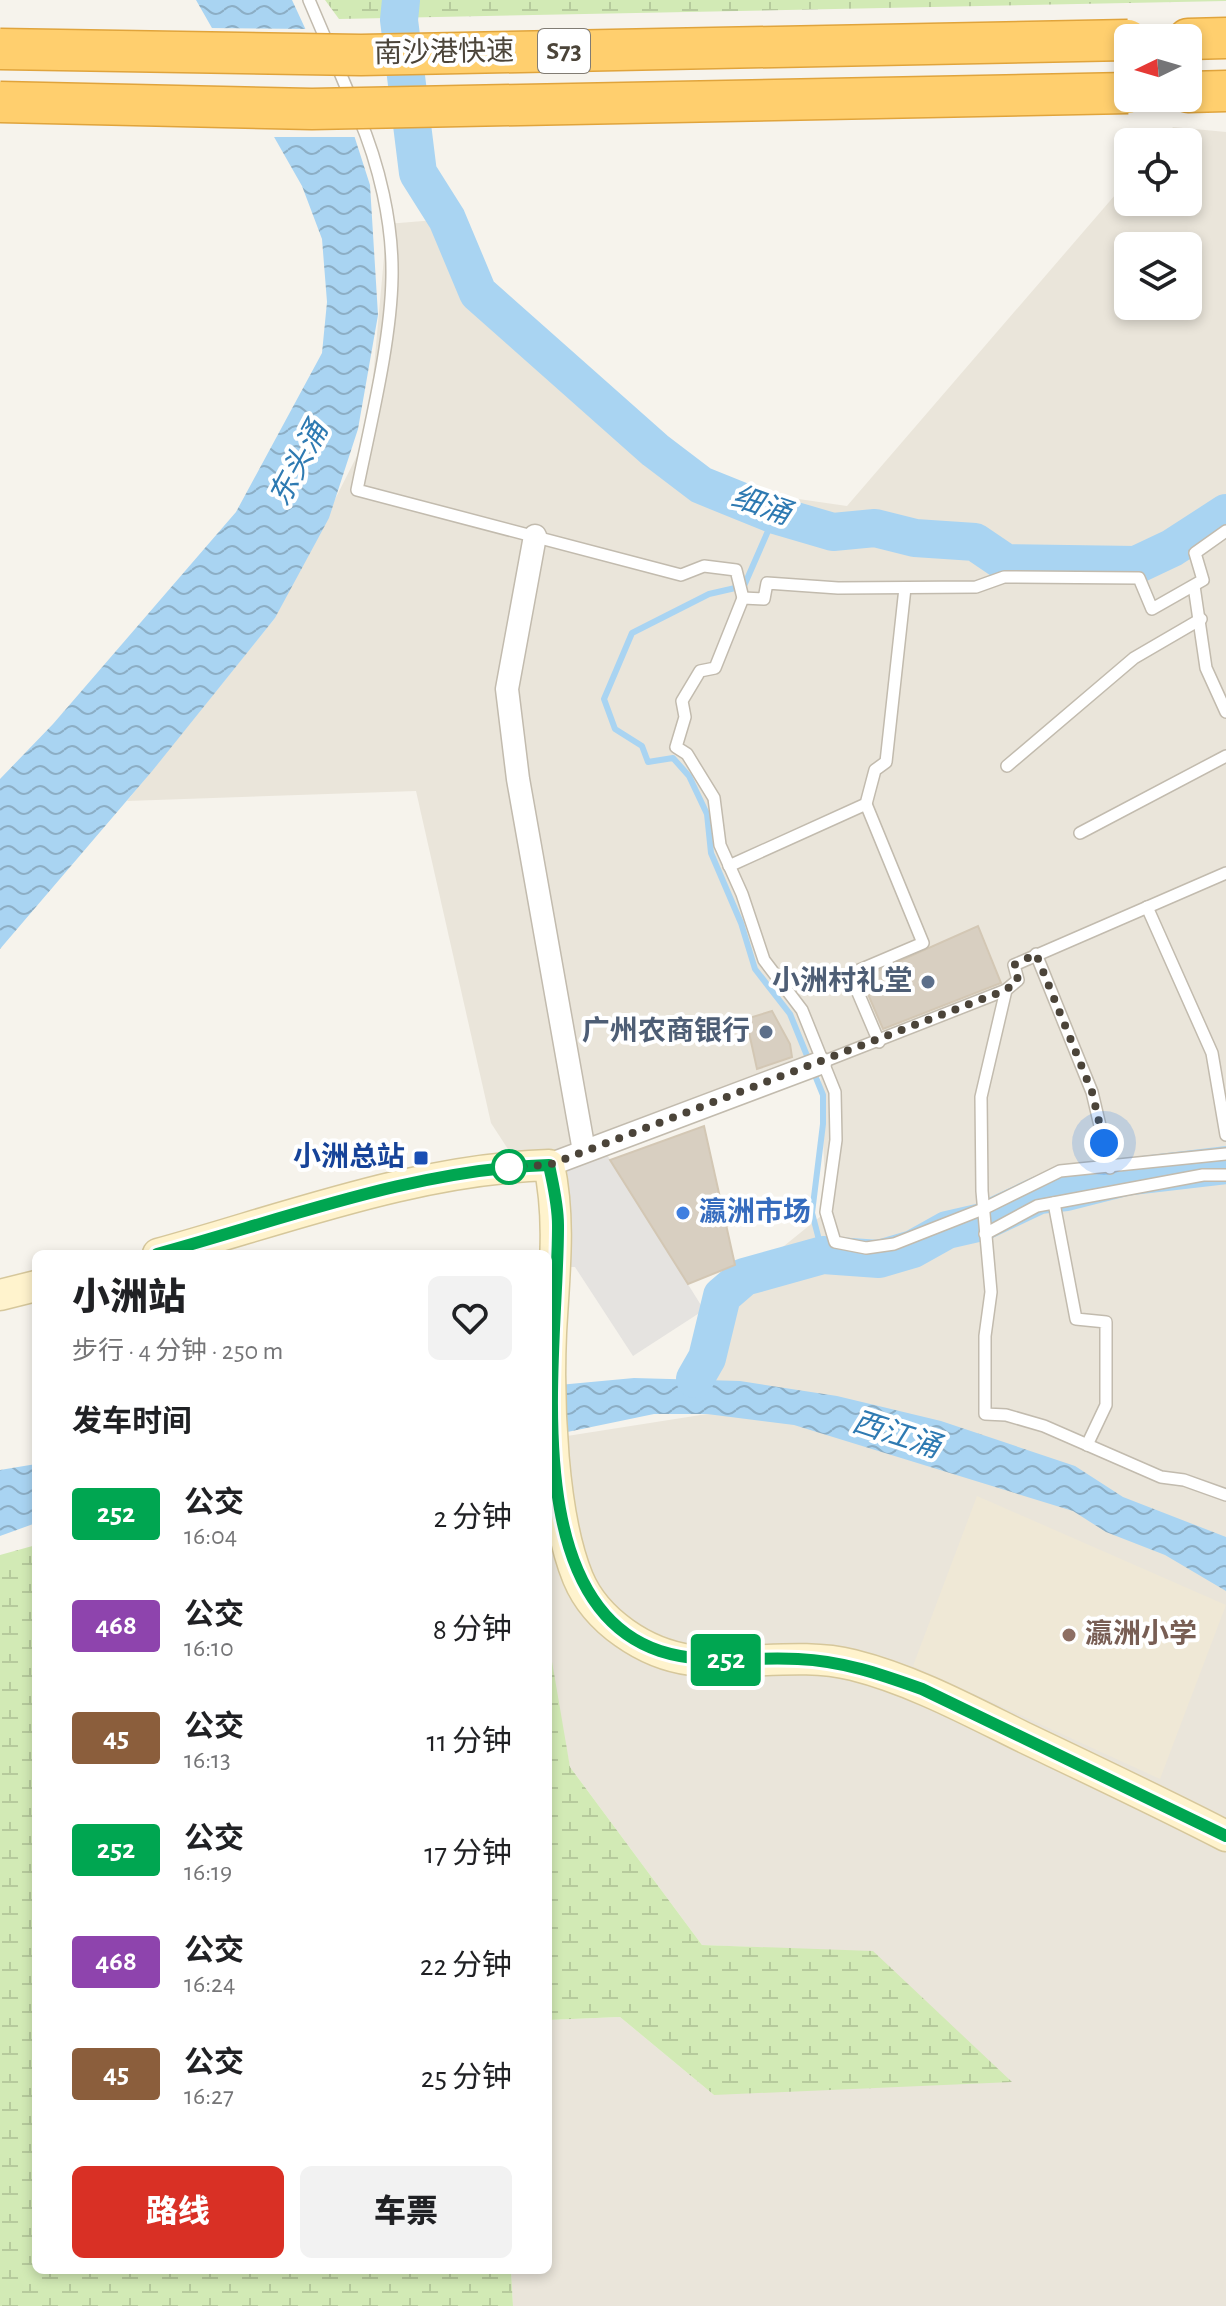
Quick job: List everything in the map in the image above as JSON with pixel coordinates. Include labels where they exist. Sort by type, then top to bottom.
[{"type":"highway","points":[[1202,39],[1226,38]]},
{"type":"highway","name":"南沙港快速","points":[[0,49],[347,55],[1114,40]]},
{"type":"highway","points":[[1202,92],[1226,91]]},
{"type":"highway","name":"南沙港快速","points":[[0,102],[312,109],[1114,93]]},
{"type":"main road","points":[[173,1250],[412,1184],[489,1169],[549,1165],[558,1225],[552,1334]]},
{"type":"main road","points":[[0,1295],[32,1287]]},
{"type":"main road","points":[[552,1401],[558,1490],[578,1578],[611,1623],[632,1638],[689,1660],[799,1659],[852,1665],[878,1673],[922,1689],[1226,1836]]},
{"type":"street","points":[[535,536],[507,689],[518,779],[584,1151]]},
{"type":"street","points":[[549,1165],[820,1063]]},
{"type":"lane","points":[[309,0],[370,142],[384,198],[392,276],[378,384],[357,490],[681,575],[704,566],[736,570],[743,598],[715,668],[700,671],[682,701],[685,717],[676,747],[687,754],[714,798],[720,845],[764,960],[802,1010],[820,1063],[835,1092],[836,1140],[826,1212],[835,1242],[866,1248],[894,1244],[983,1209],[1060,1171],[1226,1154]]},
{"type":"lane","points":[[743,598],[764,599],[767,583],[838,588],[905,588],[976,587],[1004,577],[1139,578],[1152,609],[1203,580],[1195,553],[1226,531]]},
{"type":"lane","points":[[1194,586],[1206,668],[1226,712]]},
{"type":"lane","points":[[879,1042],[850,974],[923,943],[866,804],[875,770],[886,762],[905,588]]},
{"type":"lane","points":[[1007,766],[1134,658],[1201,619]]},
{"type":"lane","points":[[1080,833],[1226,756]]},
{"type":"lane","points":[[729,866],[866,804]]},
{"type":"lane","points":[[820,1063],[1006,990],[1018,980],[1014,965],[1226,873]]},
{"type":"lane","points":[[1147,907],[1212,1053],[1226,1135]]},
{"type":"lane","points":[[1036,954],[1092,1092],[1110,1168]]},
{"type":"lane","points":[[1006,990],[981,1097],[983,1209],[991,1292],[985,1336],[985,1414],[1006,1415],[1161,1477],[1184,1480],[1226,1495]]},
{"type":"lane","points":[[985,1234],[1037,1206],[1203,1175],[1226,1175]]},
{"type":"lane","points":[[1054,1203],[1076,1319],[1106,1322],[1106,1405],[1087,1445]]},
{"type":"shaded area","points":[[1202,130],[1226,132],[1226,2306],[513,2306],[511,2274],[552,2274],[552,2020],[620,2017],[714,2095],[873,1952],[702,1945],[570,1767],[552,1679],[552,1438],[707,1414],[722,1296],[826,1212],[820,1064],[519,1166],[491,1123],[416,791],[127,801],[275,618],[368,434],[387,224],[447,219],[478,293],[701,485],[847,506],[1114,196],[1114,216],[1202,216]]},
{"type":"shaded area","points":[[601,1145],[704,1310],[633,1356],[575,1267],[555,1267],[549,1165]]},
{"type":"shaded area","name":"瀛洲小学","points":[[977,1496],[1226,1605],[1160,1779],[913,1666]]},
{"type":"green space","points":[[325,0],[1226,0],[1226,1],[339,19]]},
{"type":"green space","points":[[32,1546],[32,2274],[511,2274],[513,2306],[0,2306],[0,1555]]},
{"type":"green space","points":[[552,1661],[570,1767],[702,1945],[873,1951],[1012,2082],[714,2095],[620,2017],[552,2020]]},
{"type":"water","name":"东头涌","points":[[196,0],[292,0],[353,132],[370,185],[378,315],[358,429],[329,518],[275,618],[153,770],[0,949],[0,779],[53,724],[236,512],[322,353],[327,302],[322,239],[302,186]]},
{"type":"water","name":"西江涌","points":[[634,1378],[740,1381],[837,1396],[941,1421],[1075,1466],[1123,1497],[1226,1537],[1226,1591],[1165,1555],[1106,1532],[1073,1511],[794,1425],[707,1414],[654,1414],[552,1435],[552,1386]]},
{"type":"water","points":[[32,1465],[32,1524],[0,1536],[0,1470]]},
{"type":"pier","points":[[208,28],[311,29],[359,137],[270,137]]},
{"type":"building","name":"小洲村礼堂","points":[[978,926],[1001,983],[883,1029],[861,978]]},
{"type":"building","name":"广州农商银行","points":[[772,1011],[790,1044],[792,1057],[757,1069],[746,1019]]},
{"type":"building","name":"瀛洲市场","points":[[704,1126],[735,1265],[688,1284],[610,1160]]},
{"type":"waterway","name":"细涌","points":[[401,0],[399,20],[418,173],[447,219],[478,293],[655,450],[701,485],[775,515],[833,532],[875,528],[915,538],[975,542],[1006,563],[1136,565],[1172,548],[1226,513]]},
{"type":"waterway","points":[[775,515],[744,586],[709,594],[632,633],[604,699],[615,729],[642,746],[648,762],[673,758],[689,776],[707,814],[711,853],[741,923],[755,969],[790,1014],[823,1095],[823,1124],[812,1213],[823,1255]]},
{"type":"waterway","points":[[695,1379],[707,1358],[722,1296],[744,1277],[823,1255],[879,1259],[913,1249],[947,1230],[982,1222],[1039,1195],[1066,1192],[1125,1177],[1226,1165]]},
{"type":"bus line","name":"252","points":[[171,1250],[412,1184],[489,1169],[549,1165],[558,1225],[552,1318]]},
{"type":"bus line","name":"252","points":[[552,1401],[558,1490],[578,1578],[592,1602],[611,1623],[632,1638],[689,1660],[767,1658],[831,1661],[878,1673],[922,1689],[1226,1836]]},
{"type":"place","name":"小洲村礼堂","points":[[928,982]]},
{"type":"place","name":"广州农商银行","points":[[766,1032]]},
{"type":"place","name":"小洲总站","points":[[421,1158]]},
{"type":"place","name":"瀛洲市场","points":[[683,1213]]},
{"type":"place","name":"瀛洲小学","points":[[1069,1635]]},
{"type":"route","points":[[509,1167],[549,1165],[879,1042],[1006,990],[1018,980],[1014,965],[1036,954],[1092,1092],[1104,1143]]}]
